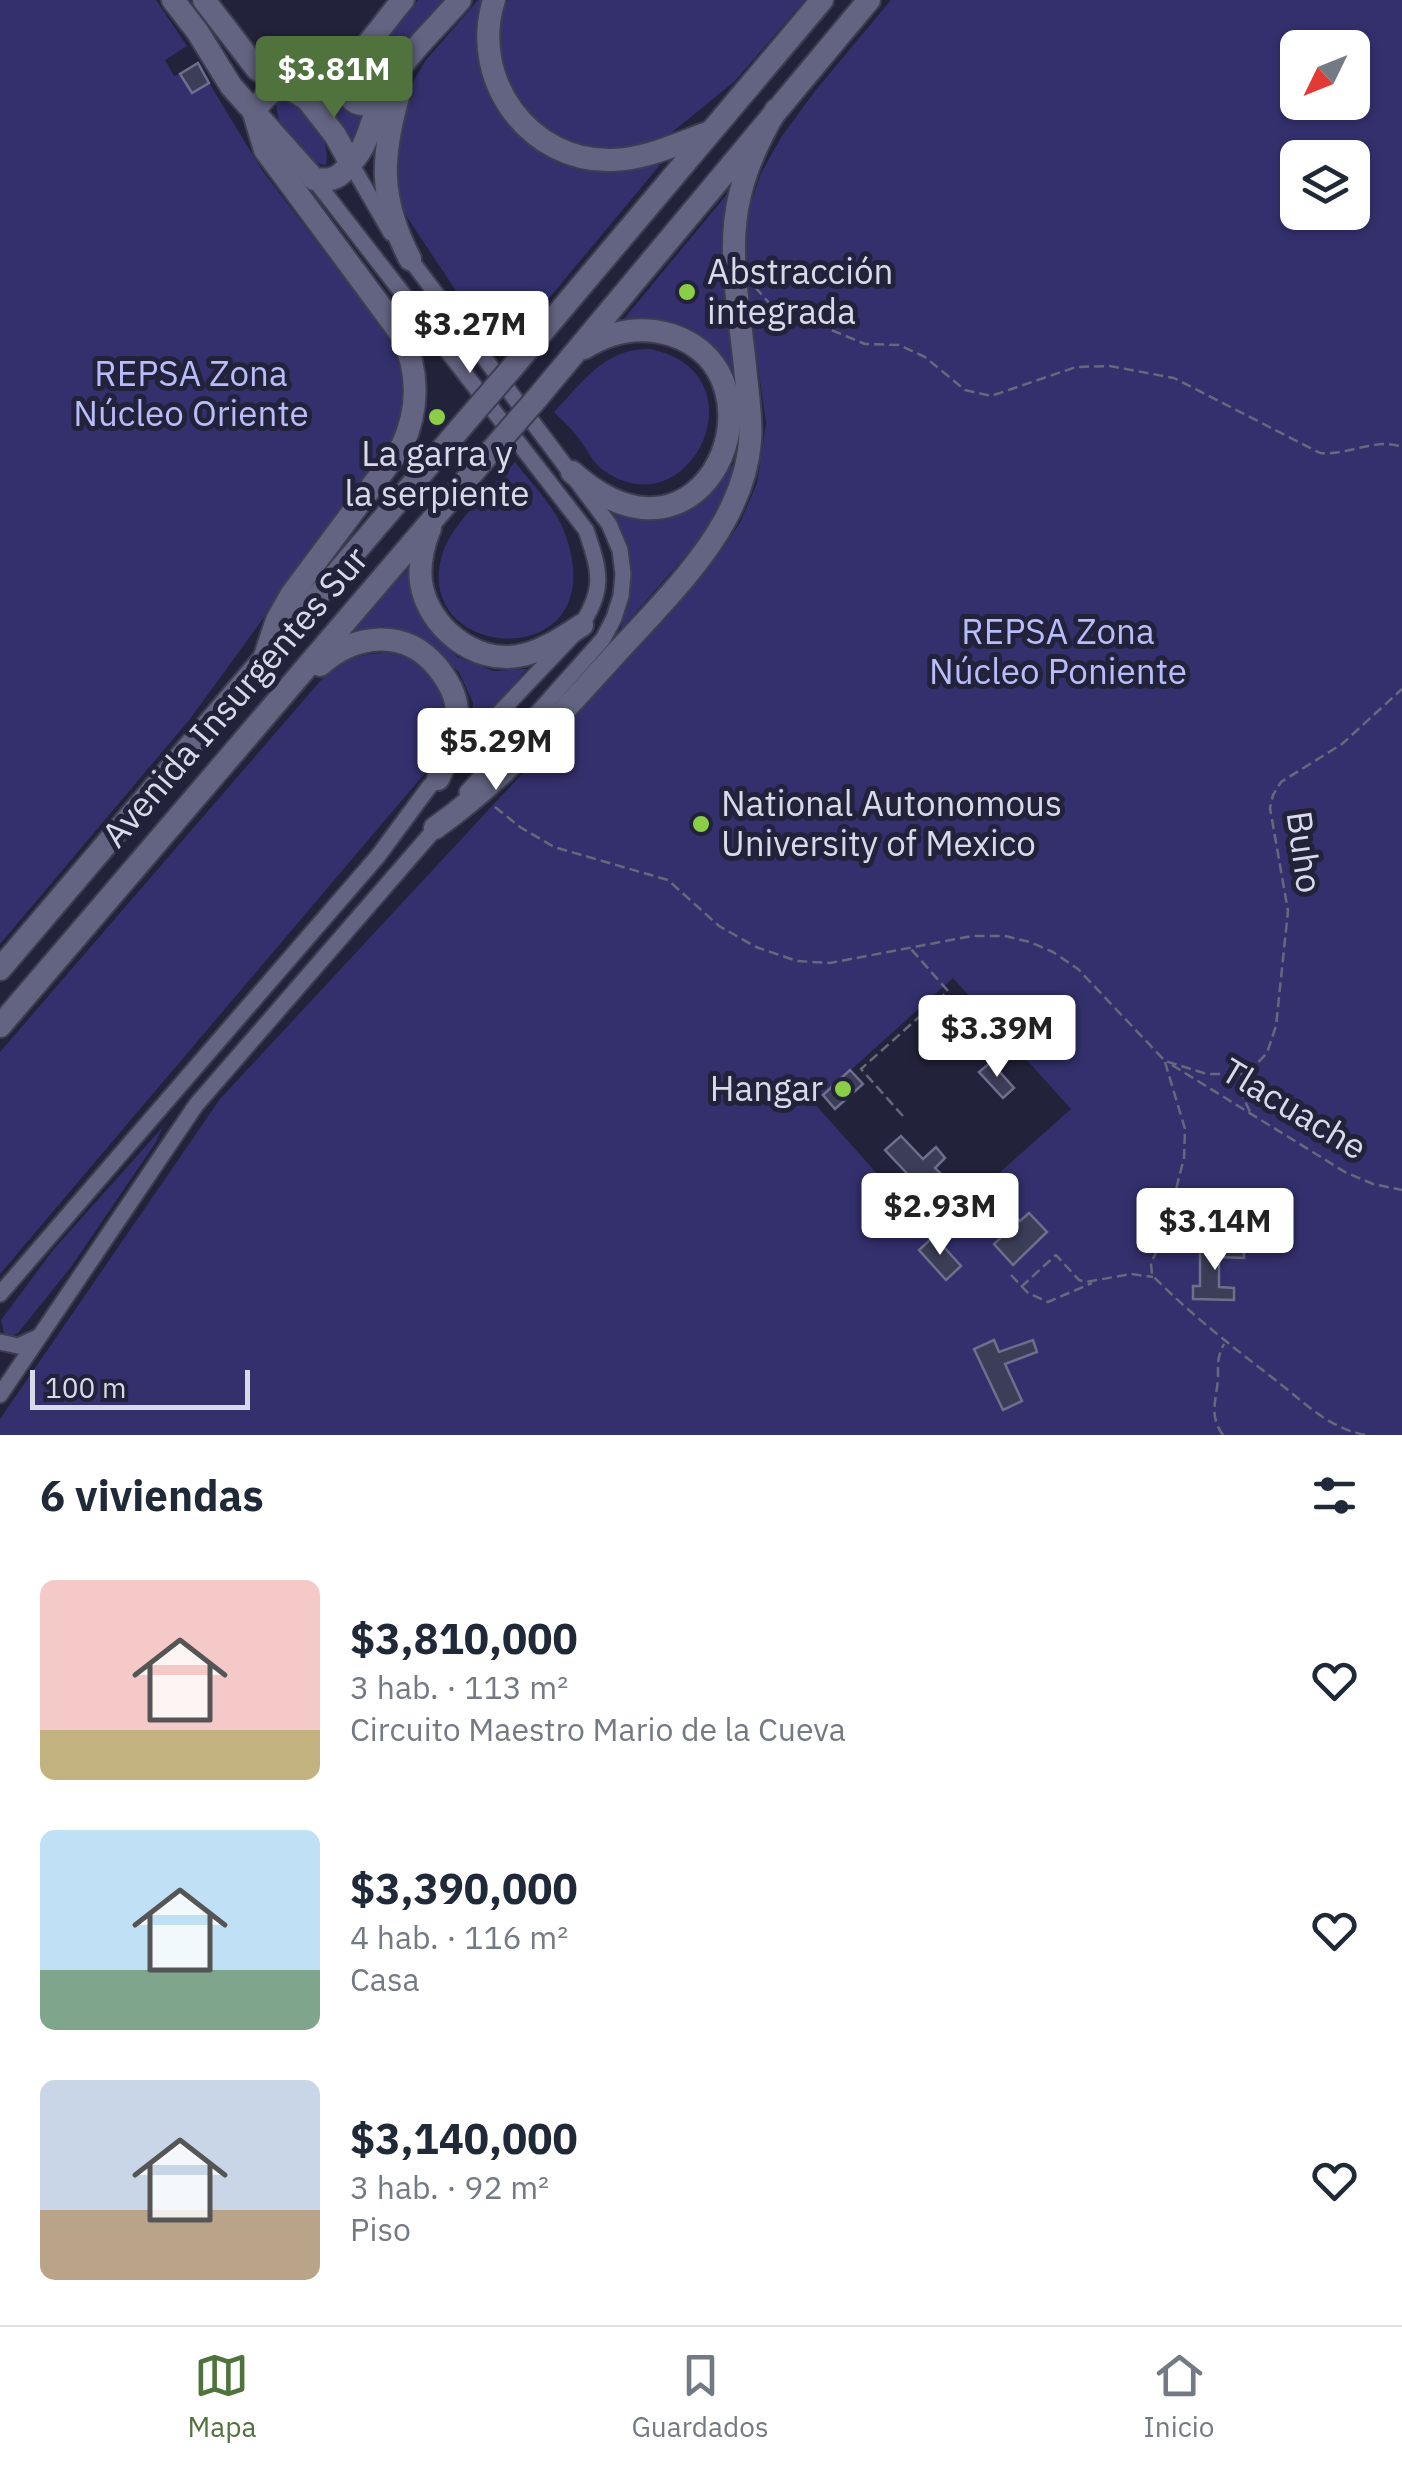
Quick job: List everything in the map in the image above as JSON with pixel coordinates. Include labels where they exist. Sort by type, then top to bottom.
[{"type":"main road","points":[[173,0],[231,86],[314,179],[328,181],[342,174],[366,146],[382,98],[409,58],[460,0]]},
{"type":"main road","points":[[204,0],[257,69],[306,99],[335,135],[350,162]]},
{"type":"main road","points":[[264,659],[277,620],[291,595],[402,446],[412,422],[415,384],[412,361],[401,334],[266,150],[254,112],[260,100],[283,86],[324,81],[346,66],[402,0]]},
{"type":"main road","points":[[494,0],[488,40],[493,75],[512,111],[540,139],[582,158],[612,160],[640,157],[711,131]]},
{"type":"main road","name":"Avenida Insurgentes Sur","points":[[0,969],[822,0]]},
{"type":"main road","name":"Avenida Insurgentes Sur","points":[[0,1026],[538,397],[869,0]]},
{"type":"main road","points":[[409,58],[386,139],[384,169],[386,200],[410,259]]},
{"type":"main road","points":[[346,66],[343,88],[348,99],[359,105],[371,105],[382,98]]},
{"type":"main road","points":[[435,828],[515,764],[647,619],[724,523],[743,478],[750,440],[732,245],[736,202],[752,154],[776,110]]},
{"type":"main road","points":[[572,472],[599,495],[618,504],[652,509],[674,504],[693,494],[714,472],[724,451],[730,417],[723,385],[710,363],[693,346],[675,336],[644,330],[623,331],[576,352]]},
{"type":"main road","points":[[444,506],[427,537],[420,578],[430,610],[449,632],[476,651],[505,657],[546,648],[582,625]]},
{"type":"main road","points":[[268,711],[340,649],[369,640],[400,642],[433,662],[456,702],[454,739],[438,778]]},
{"type":"street","points":[[0,1395],[196,1104],[602,639],[621,596],[620,550],[609,524],[410,259],[350,162]]},
{"type":"street","points":[[0,1294],[378,856],[438,778],[582,625],[596,605],[599,566],[586,530],[314,179]]},
{"type":"street","points":[[0,1342],[18,1346],[39,1336]]},
{"type":"path","points":[[735,280],[756,288],[771,305],[864,344],[900,345],[966,390],[991,396],[1076,367],[1110,366],[1174,378],[1320,454],[1337,455],[1391,443],[1402,447]]},
{"type":"path","name":"Buho","points":[[1246,1074],[1261,1062],[1272,1044],[1281,1000],[1288,911],[1271,814],[1273,794],[1281,782],[1358,732],[1402,689]]},
{"type":"path","points":[[482,794],[520,827],[554,847],[594,861],[645,870],[668,880],[719,926],[770,953],[797,961],[830,963],[955,938],[1018,938],[1042,946],[1088,979],[1165,1060],[1186,1128],[1184,1158],[1164,1236],[1150,1267],[1155,1278],[1225,1343],[1322,1416],[1346,1431],[1364,1435]]},
{"type":"path","points":[[903,1116],[860,1068],[948,991],[910,948]]},
{"type":"path","points":[[1165,1060],[1207,1074],[1246,1074],[1242,1095],[1255,1118]]},
{"type":"path","name":"Tlacuache","points":[[1165,1060],[1344,1172],[1402,1190]]},
{"type":"path","points":[[1022,1286],[1056,1255],[1080,1280],[1094,1283]]},
{"type":"path","points":[[1011,1275],[1035,1298],[1048,1302],[1094,1283],[1131,1274],[1155,1278]]},
{"type":"path","points":[[1224,1435],[1214,1421],[1213,1408],[1218,1374],[1215,1361],[1225,1343]]},
{"type":"green space","name":"REPSA Zona Núcleo Oriente","points":[[0,0],[156,0],[187,46],[165,60],[174,76],[180,74],[192,93],[209,83],[262,170],[393,342],[402,387],[397,434],[190,719],[0,944]]},
{"type":"green space","points":[[418,0],[452,0],[367,95],[350,85]]},
{"type":"green space","points":[[478,0],[491,0],[476,38],[492,103],[528,142],[581,170],[660,165],[500,357],[399,205],[392,151],[400,104],[426,60]]},
{"type":"green space","points":[[508,0],[805,0],[735,81],[665,138],[629,151],[592,154],[543,133],[517,98],[499,60],[499,17]]},
{"type":"green space","name":"REPSA Zona Núcleo Poniente","points":[[891,0],[1402,0],[1402,1435],[0,1435],[0,1419],[220,1099],[612,677],[715,559],[740,523],[757,483],[766,423],[745,276],[747,215],[761,173],[782,136]],"holes":[[[953,978],[1071,1109],[931,1234],[814,1103]]]},
{"type":"green space","points":[[332,88],[341,105],[364,115],[355,144],[316,96]]},
{"type":"green space","points":[[281,100],[299,109],[315,125],[325,145],[326,165],[299,151],[284,132],[277,112],[277,102]]},
{"type":"green space","points":[[728,193],[724,236],[735,382],[713,353],[689,333],[660,322],[623,320]]},
{"type":"green space","points":[[650,349],[685,363],[704,386],[709,414],[703,442],[687,465],[663,481],[635,484],[599,467],[554,412],[607,360]]},
{"type":"green space","points":[[743,452],[726,498],[705,534],[621,629],[632,570],[627,546],[612,513],[657,515],[688,506],[715,485]]},
{"type":"green space","points":[[515,462],[560,522],[573,578],[564,612],[541,632],[511,639],[480,634],[454,617],[440,590],[443,552],[448,541]]},
{"type":"green space","points":[[409,568],[427,626],[457,657],[493,671],[527,669],[469,736],[473,703],[459,672],[428,646],[382,626],[347,635]]},
{"type":"green space","points":[[394,652],[426,667],[446,702],[450,732],[431,766],[0,1274],[0,1052],[328,672],[351,659]]},
{"type":"green space","points":[[162,1128],[71,1267],[18,1333],[4,1333],[1,1320],[54,1249]]},
{"type":"building","points":[[198,63],[209,83],[192,93],[180,74]]},
{"type":"building","points":[[991,1062],[1014,1088],[1003,1098],[979,1072]]},
{"type":"building","name":"Hangar","points":[[850,1070],[863,1084],[835,1109],[823,1095]]},
{"type":"building","points":[[901,1136],[923,1159],[936,1147],[945,1158],[935,1168],[944,1177],[931,1188],[921,1178],[916,1183],[885,1150]]},
{"type":"building","points":[[1010,1210],[1020,1221],[1029,1213],[1047,1232],[1013,1265],[994,1244],[1009,1230],[1000,1220]]},
{"type":"building","points":[[934,1236],[961,1266],[946,1280],[919,1250]]},
{"type":"building","points":[[1200,1246],[1244,1247],[1244,1258],[1219,1257],[1219,1287],[1234,1288],[1234,1300],[1193,1299],[1193,1286],[1200,1286]]},
{"type":"building","points":[[994,1340],[999,1352],[1033,1340],[1037,1352],[1005,1364],[1022,1401],[1003,1410],[974,1349]]},
{"type":"place","name":"Abstracción integrada","points":[[687,292]]},
{"type":"place","name":"La garra y la serpiente","points":[[437,417]]},
{"type":"place","name":"National Autonomous University of Mexico","points":[[701,824]]},
{"type":"place","name":"Hangar","points":[[843,1089]]}]
